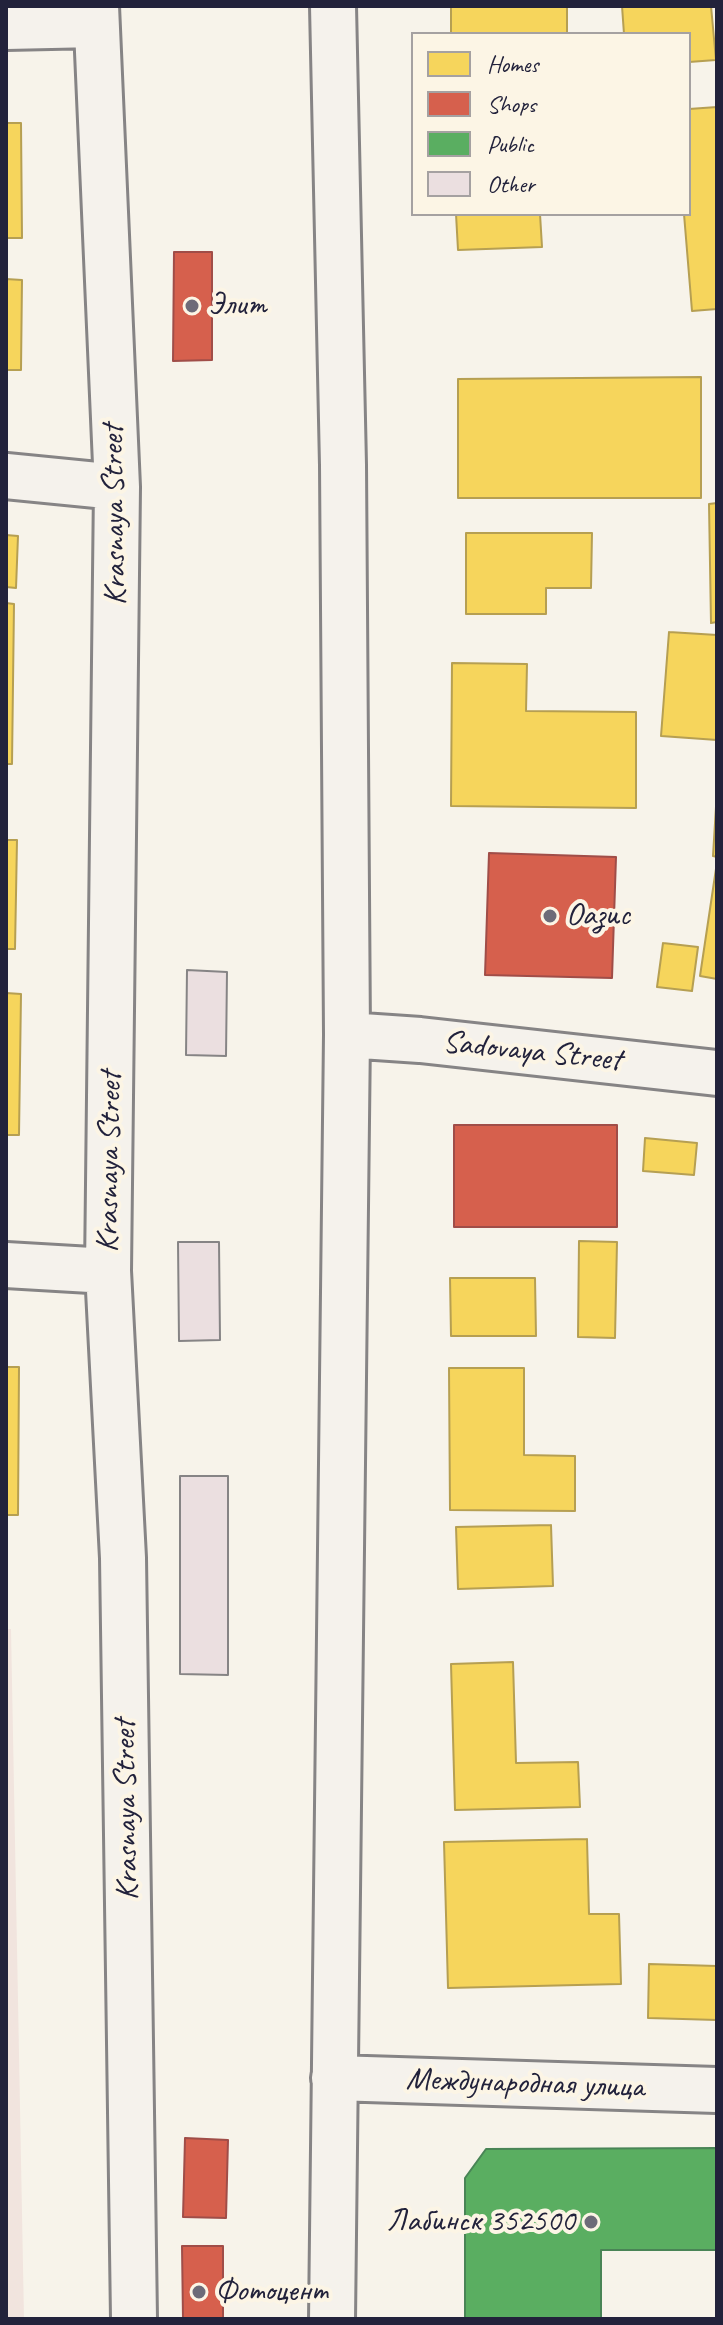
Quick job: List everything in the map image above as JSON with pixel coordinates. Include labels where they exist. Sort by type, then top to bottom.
[{"type":"street","points":[[332,2319],[347,1035],[343,449],[333,6]]},
{"type":"street","points":[[6,27],[96,15]]},
{"type":"street","name":"Krasnaya Street","points":[[96,15],[117,487],[108,1271],[123,1574],[134,2319]]},
{"type":"street","points":[[6,476],[117,487]]},
{"type":"street","name":"Sadovaya Street","points":[[347,1035],[435,1041],[717,1073]]},
{"type":"street","points":[[6,1265],[108,1271]]},
{"type":"street","name":"Международная улица","points":[[334,2078],[717,2090]]},
{"type":"shaded area","points":[[6,1629],[11,1629],[24,2319],[6,2319]]},
{"type":"building: Homes","points":[[451,6],[567,6],[567,32],[451,32]]},
{"type":"building: Homes","points":[[622,6],[711,6],[716,60],[691,62],[691,32],[624,32]]},
{"type":"building: Homes","points":[[717,107],[717,309],[692,311],[684,216],[691,216],[691,109]]},
{"type":"building: Homes","points":[[6,123],[21,123],[22,238],[6,238]]},
{"type":"building: Homes","points":[[456,216],[540,216],[542,247],[458,250]]},
{"type":"building: Homes","points":[[6,279],[22,280],[21,370],[6,370]]},
{"type":"building: Homes","points":[[701,377],[701,498],[458,498],[458,379]]},
{"type":"building: Homes","points":[[717,503],[717,622],[711,623],[709,504]]},
{"type":"building: Homes","points":[[466,533],[592,533],[591,588],[546,588],[546,614],[466,614]]},
{"type":"building: Homes","points":[[6,535],[18,536],[16,588],[6,587]]},
{"type":"building: Homes","points":[[6,603],[14,604],[12,764],[6,764]]},
{"type":"building: Homes","points":[[669,632],[717,635],[717,740],[661,736]]},
{"type":"building: Homes","points":[[452,663],[527,664],[526,711],[636,712],[636,808],[451,806]]},
{"type":"building: Homes","points":[[717,790],[717,857],[713,856]]},
{"type":"building: Homes","points":[[6,840],[17,840],[15,949],[6,949]]},
{"type":"building: Homes","points":[[717,862],[717,979],[700,976]]},
{"type":"building: Homes","points":[[663,943],[698,947],[692,991],[657,987]]},
{"type":"building: Homes","points":[[6,993],[21,994],[19,1135],[6,1135]]},
{"type":"building: Homes","points":[[645,1138],[697,1143],[694,1175],[643,1171]]},
{"type":"building: Homes","points":[[579,1241],[617,1242],[615,1338],[578,1337]]},
{"type":"building: Homes","points":[[450,1278],[535,1278],[536,1336],[451,1336]]},
{"type":"building: Homes","points":[[6,1367],[19,1367],[18,1515],[6,1515]]},
{"type":"building: Homes","points":[[449,1368],[524,1368],[524,1455],[575,1456],[575,1511],[450,1510]]},
{"type":"building: Homes","points":[[551,1525],[553,1586],[458,1589],[456,1527]]},
{"type":"building: Homes","points":[[513,1662],[516,1763],[578,1762],[580,1807],[455,1810],[451,1664]]},
{"type":"building: Homes","points":[[587,1839],[589,1914],[619,1914],[621,1984],[448,1988],[444,1842]]},
{"type":"building: Homes","points":[[649,1964],[717,1966],[717,2020],[648,2018]]},
{"type":"building: Shops","name":"Элит","points":[[174,252],[212,252],[212,360],[173,361]]},
{"type":"building: Shops","name":"Оазис","points":[[489,853],[616,857],[612,978],[485,975]]},
{"type":"building: Shops","points":[[454,1125],[617,1125],[617,1227],[454,1227]]},
{"type":"building: Shops","points":[[185,2138],[228,2140],[226,2218],[183,2217]]},
{"type":"building: Shops","points":[[182,2246],[223,2246],[223,2319],[183,2319]]},
{"type":"building: Public","name":"Лабинск 352500","points":[[717,2148],[717,2250],[601,2250],[601,2319],[465,2319],[465,2178],[486,2149]]},
{"type":"building: Other","points":[[187,970],[227,972],[226,1056],[186,1055]]},
{"type":"building: Other","points":[[178,1242],[219,1242],[220,1340],[179,1341]]},
{"type":"building: Other","points":[[180,1476],[228,1476],[228,1675],[180,1674]]},
{"type":"place","name":"Элит","points":[[192,306]]},
{"type":"place","name":"Оазис","points":[[550,916]]},
{"type":"place","name":"Лабинск 352500","points":[[591,2222]]},
{"type":"place","name":"Фотоцент","points":[[199,2292]]}]
